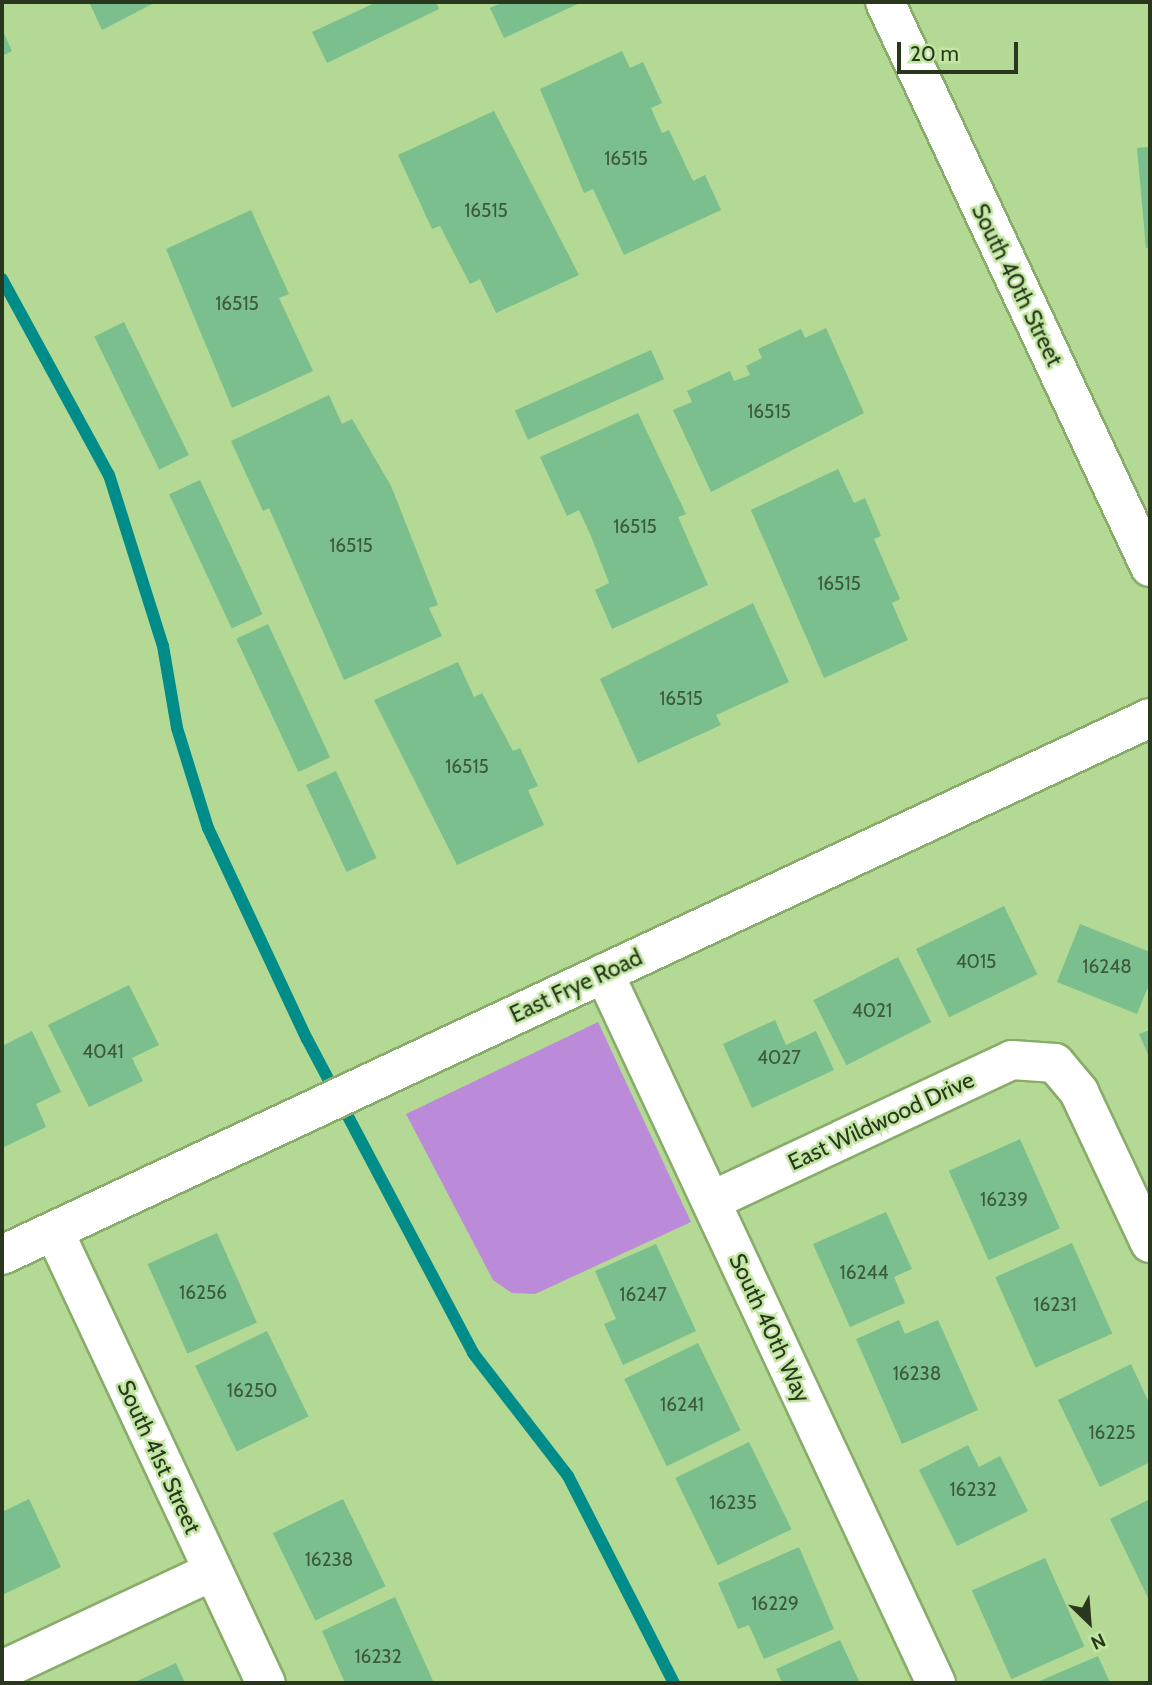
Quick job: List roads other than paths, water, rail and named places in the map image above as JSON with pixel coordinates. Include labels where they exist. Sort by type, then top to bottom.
[{"type":"street","name":"South 40th Street","points":[[885,2],[1150,567]]},
{"type":"street","name":"East Frye Road","points":[[2,1255],[1150,718]]},
{"type":"street","name":"South 40th Way","points":[[604,973],[936,1683]]},
{"type":"street","name":"East Wildwood Drive","points":[[711,1201],[1012,1060],[1055,1063],[1079,1092],[1150,1243]]},
{"type":"street","name":"South 41st Street","points":[[54,1231],[266,1683]]},
{"type":"street","points":[[2,1670],[213,1571]]},
{"type":"waterway","points":[[2,279],[109,475],[163,646],[177,728],[208,828],[307,1039],[473,1353],[568,1476],[674,1683]]}]
